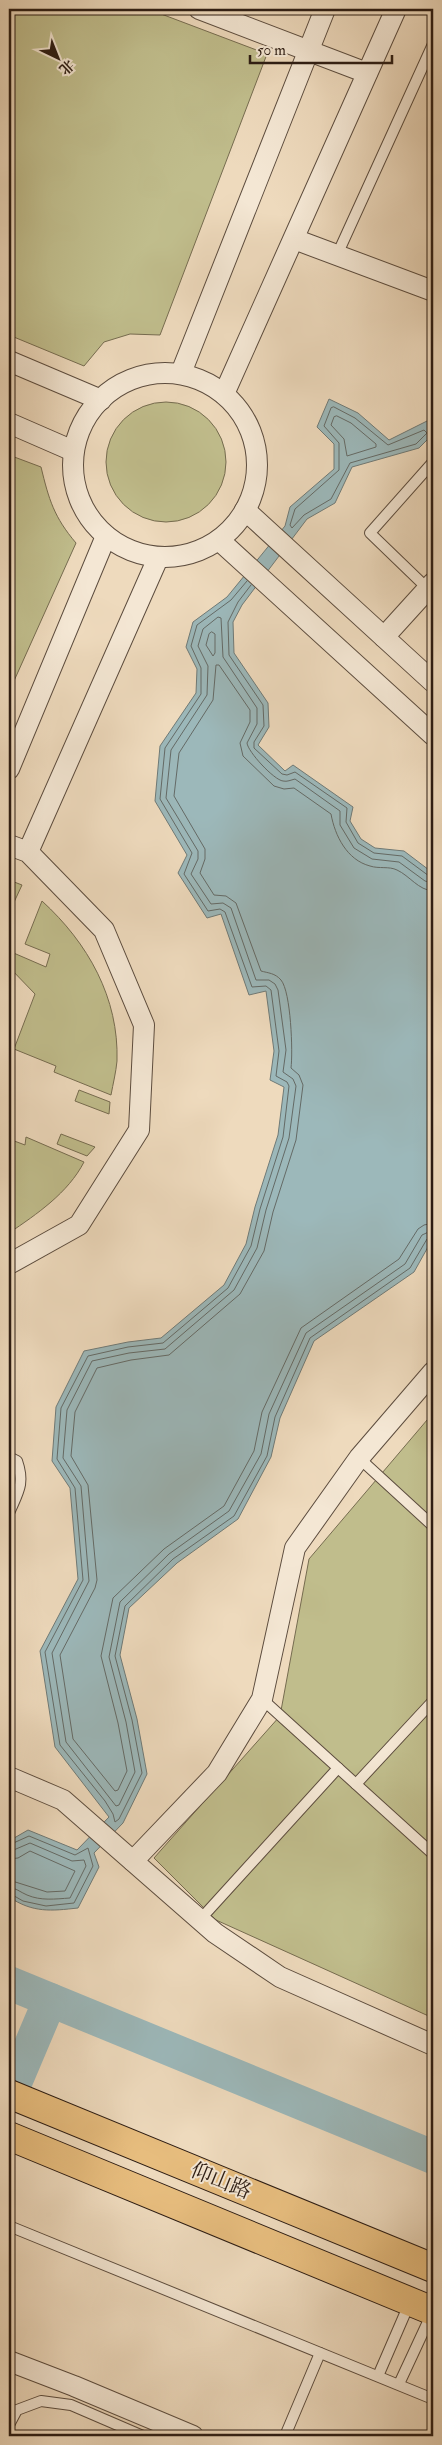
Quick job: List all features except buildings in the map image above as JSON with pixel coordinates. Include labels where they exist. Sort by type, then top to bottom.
[{"type":"main road","name":"仰山路","points":[[9,2094],[433,2268]]},
{"type":"main road","name":"仰山路","points":[[9,2136],[422,2306]]},
{"type":"street","points":[[199,9],[367,73]]},
{"type":"street","points":[[181,373],[325,9]]},
{"type":"street","points":[[224,394],[396,9]]},
{"type":"street","points":[[294,239],[433,291]]},
{"type":"street","points":[[9,361],[100,400]]},
{"type":"street","points":[[159,373],[181,373],[207,382],[224,394],[241,413],[249,428],[257,461],[254,486],[245,510],[219,540],[204,548],[173,557],[158,558],[122,547],[106,536],[87,516],[76,491],[71,450],[89,413],[108,392],[132,379],[159,373]]},
{"type":"street","points":[[9,423],[71,450]]},
{"type":"street","points":[[245,510],[433,682]]},
{"type":"street","points":[[9,769],[106,536]]},
{"type":"street","points":[[219,540],[433,735]]},
{"type":"street","points":[[28,852],[158,558]]},
{"type":"street","points":[[384,637],[430,586]]},
{"type":"street","points":[[9,845],[28,852],[104,930],[144,1025],[138,1130],[79,1225],[9,1264]]},
{"type":"street","points":[[133,1861],[217,1773],[262,1699],[295,1548],[359,1458],[433,1372]]},
{"type":"street","points":[[9,1777],[63,1800],[215,1933],[280,1977],[433,2045]]},
{"type":"street","points":[[9,2361],[193,2436]]},
{"type":"lane","points":[[337,255],[433,44]]},
{"type":"lane","points":[[430,586],[370,533],[433,462]]},
{"type":"lane","points":[[9,1457],[17,1461],[22,1476],[19,1491],[9,1513]]},
{"type":"lane","points":[[359,1458],[433,1526]]},
{"type":"lane","points":[[262,1699],[433,1854]]},
{"type":"lane","points":[[356,1784],[433,1701]]},
{"type":"lane","points":[[208,1912],[338,1768]]},
{"type":"lane","points":[[9,2226],[433,2399]]},
{"type":"lane","points":[[378,2376],[422,2306]]},
{"type":"lane","points":[[399,2384],[422,2306]]},
{"type":"lane","points":[[284,2436],[320,2353]]},
{"type":"lane","points":[[9,2425],[16,2410],[41,2401],[72,2405],[143,2436]]},
{"type":"shaded area","points":[[9,9],[148,9],[267,54],[160,335],[130,334],[104,342],[84,366],[9,335]]},
{"type":"shaded area","points":[[166,402],[178,403],[189,407],[199,412],[208,420],[216,429],[221,439],[225,450],[225,474],[221,485],[216,495],[208,504],[199,512],[189,517],[178,521],[166,522],[154,521],[143,517],[133,512],[124,504],[116,495],[111,485],[107,474],[106,462],[107,450],[111,439],[116,429],[124,420],[133,412],[143,407],[154,403]]},
{"type":"shaded area","points":[[9,455],[41,467],[53,508],[62,525],[76,543],[9,692]]},
{"type":"shaded area","points":[[9,880],[22,885],[9,913]]},
{"type":"shaded area","points":[[42,901],[59,917],[86,953],[98,973],[106,994],[113,1015],[116,1038],[117,1061],[111,1095],[54,1072],[56,1066],[14,1049],[35,994],[9,967],[9,951],[46,967],[50,954],[25,944]]},
{"type":"shaded area","points":[[79,1090],[110,1102],[109,1114],[75,1101]]},
{"type":"shaded area","points":[[61,1134],[95,1147],[87,1156],[57,1144]]},
{"type":"shaded area","points":[[26,1137],[84,1162],[61,1193],[9,1233],[9,1139],[25,1145]]},
{"type":"shaded area","points":[[433,1413],[433,2018],[216,1920],[154,1858],[280,1716],[309,1559]]},
{"type":"water","points":[[329,399],[358,413],[389,440],[433,418],[433,434],[419,448],[352,467],[335,503],[307,519],[242,605],[233,622],[234,653],[268,703],[269,727],[258,745],[285,771],[293,765],[353,807],[350,821],[361,839],[375,848],[404,851],[433,873],[433,1238],[414,1272],[314,1341],[280,1418],[271,1457],[238,1519],[177,1563],[129,1608],[120,1655],[137,1719],[147,1774],[123,1823],[94,1853],[99,1867],[78,1908],[42,1910],[26,1906],[9,1897],[9,1841],[28,1830],[77,1850],[109,1817],[55,1747],[40,1651],[78,1579],[70,1488],[52,1461],[56,1407],[84,1351],[128,1342],[161,1338],[224,1285],[246,1244],[255,1207],[278,1135],[284,1087],[270,1080],[274,1051],[266,991],[249,995],[221,914],[207,918],[178,873],[187,855],[155,801],[160,746],[196,693],[197,669],[186,647],[193,622],[227,597],[285,526],[290,507],[334,469],[334,444],[317,427]]},
{"type":"waterway","points":[[9,1983],[433,2157]]},
{"type":"waterway","points":[[9,2097],[50,2000]]}]
